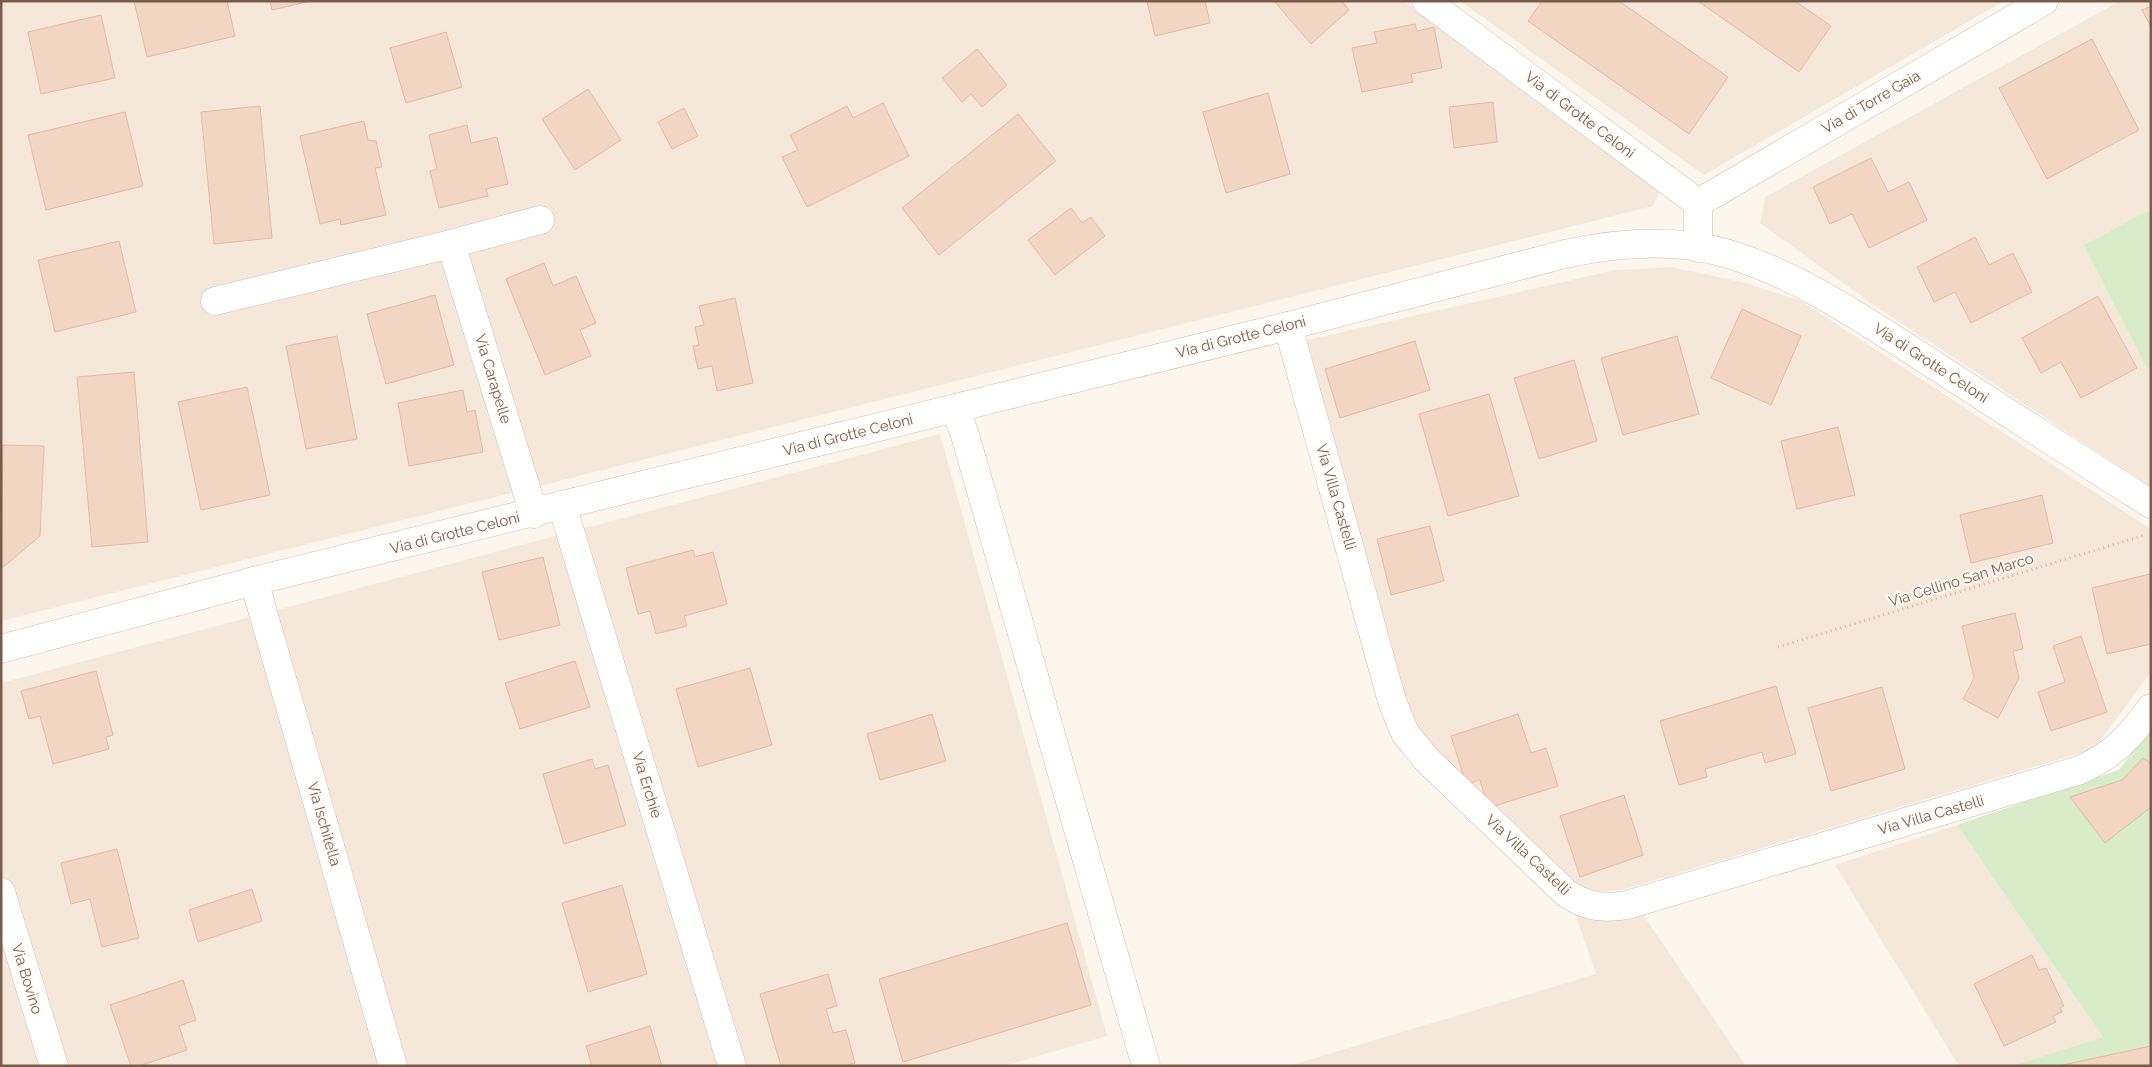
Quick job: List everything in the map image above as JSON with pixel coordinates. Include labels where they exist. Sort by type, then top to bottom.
[{"type":"street","name":"Via di Grotte Celoni","points":[[1426,1],[1698,203]]},
{"type":"street","name":"Via di Torre Gaia","points":[[1698,203],[2044,1]]},
{"type":"street","points":[[1698,203],[1698,248]]},
{"type":"street","points":[[215,301],[451,244],[540,220]]},
{"type":"street","name":"Via Carapelle","points":[[451,244],[534,514]]},
{"type":"street","name":"Via di Grotte Celoni","points":[[1,649],[254,581],[534,514],[562,505],[1288,326],[1579,251],[1610,246],[1674,244],[1724,252],[1748,260],[1795,282],[1865,321],[2151,504]]},
{"type":"street","name":"Via Villa Castelli","points":[[1288,326],[1392,701],[1400,723],[1412,743],[1427,760],[1566,893],[1584,903],[1605,907],[1627,904],[2071,773],[2100,761],[2121,745],[2151,708]]},
{"type":"street","points":[[955,408],[965,435],[1146,1066]]},
{"type":"street","name":"Via Erchie","points":[[562,505],[732,1066]]},
{"type":"street","name":"Via Ischitella","points":[[254,581],[394,1066]]},
{"type":"street","name":"Via Bovino","points":[[1,892],[54,1066]]},
{"type":"path","name":"Via Cellino San Marco","points":[[1778,647],[2151,534]]},
{"type":"shaded area","points":[[1,1],[1404,1],[1660,190],[1653,206],[1,621]]},
{"type":"shaded area","points":[[1460,1],[2004,1],[1704,175]]},
{"type":"shaded area","points":[[2120,1],[2151,1],[2151,487],[1875,306],[1760,223],[1765,197]]},
{"type":"shaded area","points":[[1672,267],[1746,283],[1801,301],[2151,529],[2151,672],[2094,749],[1625,889],[1592,893],[1567,884],[1409,723],[1398,672],[1307,340],[1616,270]]},
{"type":"shaded area","points":[[940,434],[1107,1036],[1004,1066],[1,1066],[1,683]]},
{"type":"shaded area","points":[[1957,825],[2103,1037],[2011,1066],[1959,1066],[1835,865]]},
{"type":"shaded area","points":[[1575,913],[1603,921],[1642,913],[1746,1066],[1288,1066],[1596,974]]},
{"type":"green space","points":[[2148,211],[2151,217],[2151,366],[2147,368],[2084,245]]},
{"type":"green space","points":[[2151,727],[2151,1066],[2011,1066],[2103,1037],[1957,825],[2119,770]]},
{"type":"building","points":[[134,1],[227,1],[235,36],[147,57]]},
{"type":"building","points":[[270,1],[310,1],[272,10]]},
{"type":"building","points":[[1147,1],[1205,1],[1210,23],[1155,36]]},
{"type":"building","points":[[1274,1],[1342,1],[1349,10],[1311,44]]},
{"type":"building","points":[[1542,1],[1619,1],[1728,77],[1689,134],[1528,21]]},
{"type":"building","points":[[1698,1],[1795,1],[1831,26],[1799,72]]},
{"type":"building","points":[[2151,6],[2151,27],[2142,10]]},
{"type":"building","points":[[101,15],[115,78],[41,94],[28,32]]},
{"type":"building","points":[[1415,24],[1417,31],[1434,27],[1442,68],[1411,74],[1413,82],[1362,92],[1352,48],[1377,43],[1374,32]]},
{"type":"building","points":[[446,32],[462,87],[406,103],[390,48]]},
{"type":"building","points":[[2092,39],[2139,130],[2047,179],[1999,88]]},
{"type":"building","points":[[977,49],[1007,85],[982,107],[971,94],[962,102],[942,78]]},
{"type":"building","points":[[588,89],[621,140],[575,170],[542,119]]},
{"type":"building","points":[[1268,93],[1290,174],[1226,193],[1203,112]]},
{"type":"building","points":[[1493,102],[1497,142],[1454,148],[1449,107]]},
{"type":"building","points":[[883,103],[909,156],[807,207],[782,157],[798,150],[790,135],[847,106],[853,118]]},
{"type":"building","points":[[260,106],[272,238],[214,244],[201,112]]},
{"type":"building","points":[[684,108],[698,136],[672,149],[658,122]]},
{"type":"building","points":[[125,112],[143,186],[46,210],[28,135]]},
{"type":"building","points":[[1018,114],[1056,161],[939,255],[902,208]]},
{"type":"building","points":[[364,121],[368,140],[376,141],[382,167],[375,168],[386,215],[341,225],[340,219],[320,224],[300,136]]},
{"type":"building","points":[[467,125],[471,143],[497,137],[508,184],[486,189],[488,196],[439,208],[430,171],[437,169],[429,135]]},
{"type":"building","points":[[1871,158],[1888,192],[1909,182],[1927,220],[1869,248],[1852,214],[1830,224],[1813,187]]},
{"type":"building","points":[[1071,208],[1082,223],[1091,217],[1105,236],[1055,275],[1028,240]]},
{"type":"building","points":[[1975,237],[1989,265],[2013,253],[2032,292],[1971,323],[1955,292],[1934,302],[1917,267]]},
{"type":"building","points":[[119,241],[136,312],[55,332],[38,260]]},
{"type":"building","points":[[544,263],[553,286],[576,276],[596,323],[580,330],[591,356],[545,375],[506,279]]},
{"type":"building","points":[[435,295],[454,365],[386,384],[367,314]]},
{"type":"building","points":[[2098,296],[2137,368],[2081,398],[2061,362],[2041,373],[2022,338]]},
{"type":"building","points":[[735,298],[753,383],[717,391],[712,366],[698,369],[693,346],[699,345],[695,327],[704,325],[699,306]]},
{"type":"building","points":[[1742,309],[1801,336],[1771,405],[1711,378]]},
{"type":"building","points":[[337,336],[357,439],[306,449],[286,346]]},
{"type":"building","points":[[1677,336],[1699,414],[1623,435],[1601,358]]},
{"type":"building","points":[[1415,341],[1430,390],[1340,418],[1325,369]]},
{"type":"building","points":[[1574,360],[1597,441],[1539,459],[1514,378]]},
{"type":"building","points":[[134,372],[148,542],[92,547],[77,377]]},
{"type":"building","points":[[247,387],[270,495],[201,510],[178,402]]},
{"type":"building","points":[[463,390],[467,412],[475,410],[483,452],[409,466],[398,403]]},
{"type":"building","points":[[1489,394],[1519,496],[1448,516],[1419,414]]},
{"type":"building","points":[[1838,427],[1855,495],[1797,509],[1781,441]]},
{"type":"building","points":[[3,445],[44,446],[40,536],[1,569]]},
{"type":"building","points":[[2042,495],[2053,543],[1971,563],[1960,515]]},
{"type":"building","points":[[1430,526],[1444,581],[1391,595],[1377,539]]},
{"type":"building","points":[[693,550],[695,557],[713,552],[727,604],[684,616],[687,626],[656,634],[650,611],[638,614],[626,568]]},
{"type":"building","points":[[543,557],[560,625],[499,640],[482,572]]},
{"type":"building","points":[[2150,574],[2151,644],[2107,654],[2092,588]]},
{"type":"building","points":[[2015,613],[2023,649],[2013,651],[2019,678],[1998,718],[1963,699],[1974,678],[1962,626]]},
{"type":"building","points":[[2081,636],[2107,712],[2051,731],[2038,692],[2065,682],[2053,646]]},
{"type":"building","points":[[575,661],[590,707],[520,729],[505,683]]},
{"type":"building","points":[[750,668],[772,745],[698,767],[676,689]]},
{"type":"building","points":[[96,671],[113,735],[106,737],[109,749],[53,764],[40,716],[29,719],[21,691]]},
{"type":"building","points":[[1776,686],[1796,754],[1765,763],[1762,752],[1705,769],[1707,777],[1679,785],[1660,721]]},
{"type":"building","points":[[1882,687],[1905,769],[1831,791],[1808,708]]},
{"type":"building","points":[[932,714],[946,761],[880,780],[867,734]]},
{"type":"building","points":[[1518,714],[1531,753],[1546,748],[1558,786],[1488,808],[1480,780],[1466,784],[1451,736]]},
{"type":"building","points":[[2143,758],[2151,763],[2151,807],[2105,843],[2070,797],[2122,780]]},
{"type":"building","points":[[592,759],[595,769],[608,765],[626,825],[564,844],[543,774]]},
{"type":"building","points":[[1624,795],[1643,855],[1580,877],[1560,816]]},
{"type":"building","points":[[117,849],[139,938],[102,947],[90,899],[71,904],[61,863]]},
{"type":"building","points":[[622,885],[647,974],[588,992],[562,903]]},
{"type":"building","points":[[252,889],[262,921],[198,942],[189,910]]},
{"type":"building","points":[[1067,923],[1091,1005],[903,1062],[879,979]]},
{"type":"building","points":[[2032,955],[2039,970],[2046,968],[2064,1006],[2060,1008],[2062,1012],[2053,1016],[2056,1022],[2004,1046],[1974,984]]},
{"type":"building","points":[[828,974],[837,1006],[826,1009],[833,1033],[846,1030],[855,1063],[845,1066],[781,1066],[760,994]]},
{"type":"building","points":[[183,980],[196,1020],[179,1026],[187,1050],[139,1066],[131,1066],[110,1005]]},
{"type":"building","points":[[650,1026],[662,1066],[592,1066],[586,1046]]},
{"type":"building","points":[[2151,1046],[2151,1066],[2058,1066]]}]
